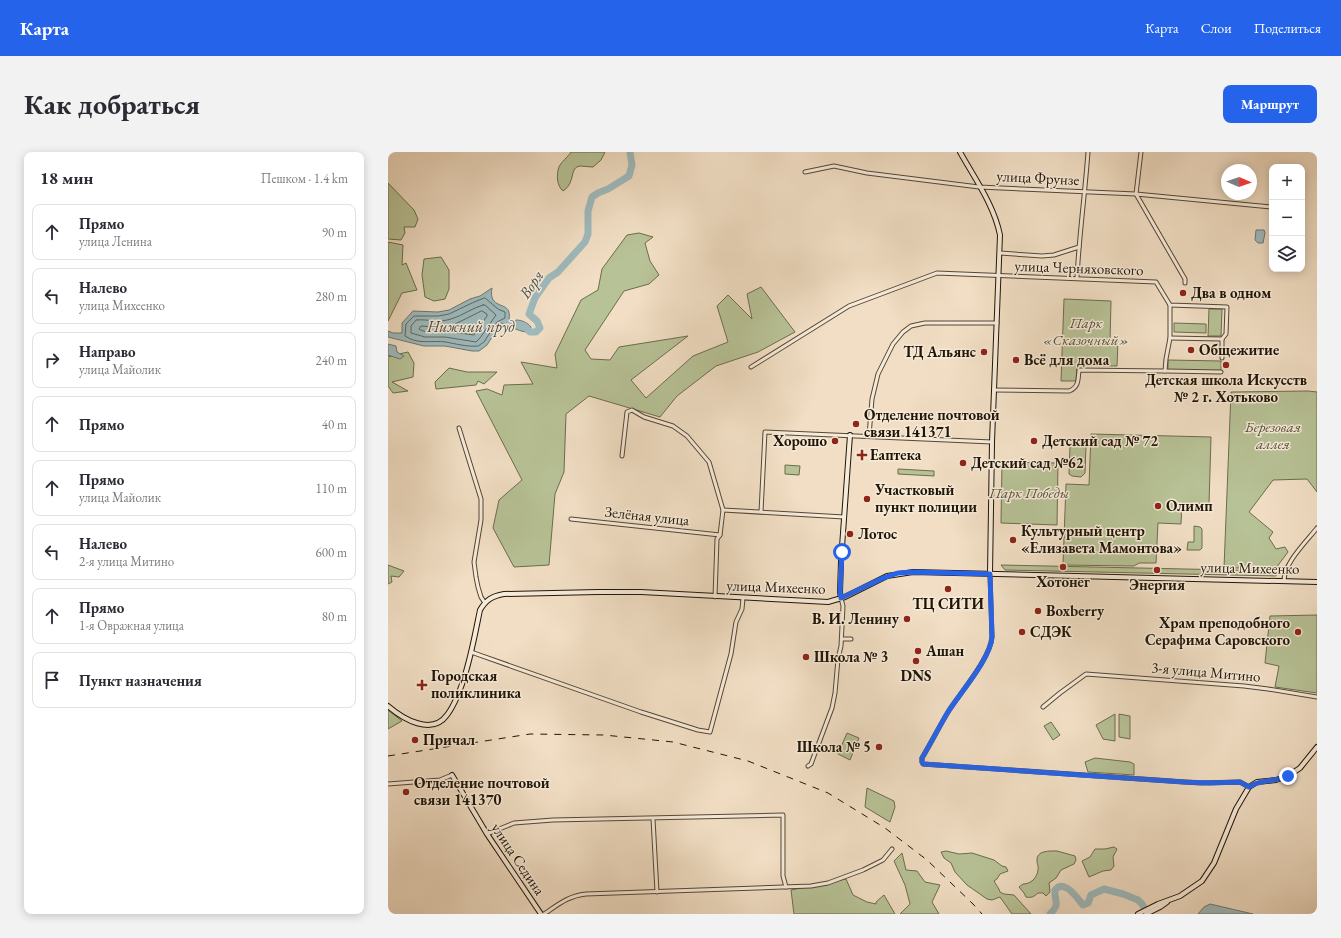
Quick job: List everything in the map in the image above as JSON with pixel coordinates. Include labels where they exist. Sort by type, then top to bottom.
[{"type":"street","points":[[960,152],[997,222],[1000,235],[992,442],[990,574],[992,642],[980,665],[948,712],[922,758],[922,763],[926,765],[1178,782],[1240,782],[1249,787]]},
{"type":"street","points":[[1077,278],[1088,152]]},
{"type":"street","points":[[1141,152],[1136,194],[1185,279],[1185,283]]},
{"type":"street","name":"улица Фрунзе","points":[[804,172],[834,166],[867,173],[979,187],[1136,194],[1269,207]]},
{"type":"street","points":[[1000,253],[1042,256],[1054,255],[1079,247]]},
{"type":"street","name":"улица Черняховского","points":[[751,367],[849,306],[936,273],[1156,282],[1170,305]]},
{"type":"street","points":[[1166,372],[1166,359],[1170,338],[1170,305],[1227,307],[1226,334],[1222,339],[1222,358]]},
{"type":"street","points":[[869,436],[872,399],[878,374],[893,344],[904,332],[911,326],[925,323],[997,323]]},
{"type":"street","points":[[1170,338],[1222,339]]},
{"type":"street","points":[[994,390],[1069,391],[1077,385],[1079,370],[1221,372]]},
{"type":"street","points":[[622,456],[627,412],[632,410],[649,419],[674,426],[687,436],[709,462],[723,510],[720,535],[717,540],[715,597]]},
{"type":"street","points":[[388,706],[397,714],[414,722],[427,725],[435,723],[447,716],[456,700],[471,652],[480,610],[485,603],[481,597],[474,562],[481,520],[481,498],[459,428]]},
{"type":"street","points":[[761,512],[765,432],[992,442]]},
{"type":"street","points":[[808,766],[811,764],[832,708],[842,639],[843,606],[840,592],[850,435]]},
{"type":"street","points":[[723,510],[844,517]]},
{"type":"street","name":"Зелёная улица","points":[[571,519],[720,535]]},
{"type":"street","points":[[1284,581],[1284,573],[1317,528]]},
{"type":"street","name":"улица Михеенко","points":[[485,603],[497,595],[640,592],[828,602],[841,598],[883,578],[898,573],[913,572],[1317,582]]},
{"type":"street","points":[[471,652],[641,712],[698,730],[710,732],[731,654],[736,622],[742,609],[743,598]]},
{"type":"street","points":[[842,639],[851,639]]},
{"type":"street","name":"3-я улица Митино","points":[[1043,707],[1084,675],[1092,674],[1244,686],[1317,697]]},
{"type":"street","points":[[1138,914],[1180,896],[1202,881],[1210,871],[1218,856],[1236,809],[1249,787],[1255,783],[1276,780],[1288,776],[1300,768],[1317,747]]},
{"type":"street","points":[[388,784],[440,780],[452,775]]},
{"type":"street","name":"улица Седина","points":[[452,775],[487,834],[542,914]]},
{"type":"street","points":[[487,834],[514,823],[553,820],[783,815],[783,876],[786,887]]},
{"type":"street","points":[[653,818],[657,892]]},
{"type":"street","points":[[542,914],[573,896],[811,886],[835,880],[883,860],[892,849]]},
{"type":"street","points":[[1146,914],[1159,905]]},
{"type":"green space","points":[[571,152],[605,152],[601,160],[593,167],[577,167],[573,172],[570,184],[563,191],[558,183],[558,170],[561,163]]},
{"type":"green space","points":[[388,183],[414,210],[418,219],[415,227],[404,227],[405,233],[401,240],[388,239]]},
{"type":"green space","points":[[639,233],[653,237],[645,243],[650,261],[659,275],[649,284],[624,291],[585,350],[591,359],[610,360],[619,347],[688,336],[631,380],[646,398],[693,356],[728,342],[717,306],[728,295],[752,319],[747,294],[761,287],[795,332],[758,352],[716,366],[677,396],[660,417],[589,396],[566,414],[564,472],[555,494],[549,565],[514,567],[493,528],[499,500],[522,480],[476,391],[487,389],[502,395],[504,385],[533,384],[521,362],[557,368],[555,354],[581,300],[598,290],[602,269],[627,235]]},
{"type":"green space","points":[[388,242],[403,245],[402,265],[406,263],[417,290],[402,293],[388,321]]},
{"type":"green space","points":[[441,257],[449,270],[449,289],[445,299],[434,301],[425,297],[422,275],[424,259]]},
{"type":"green space","name":"Парк «Сказочный»","points":[[1064,299],[1111,301],[1110,341],[1118,341],[1117,366],[1077,365],[1076,381],[1061,381]]},
{"type":"green space","points":[[1209,309],[1222,309],[1221,336],[1208,336]]},
{"type":"green space","points":[[1174,323],[1206,324],[1206,333],[1174,332]]},
{"type":"green space","points":[[408,352],[414,363],[413,377],[392,382],[408,391],[393,393],[388,386],[388,355],[390,357]]},
{"type":"green space","points":[[1168,360],[1221,361],[1221,371],[1168,370]]},
{"type":"green space","points":[[449,368],[467,372],[497,372],[484,384],[478,381],[476,385],[436,389],[435,382]]},
{"type":"green space","name":"Березовая аллея","points":[[1231,392],[1317,392],[1317,492],[1307,479],[1273,480],[1249,512],[1273,532],[1269,538],[1276,549],[1285,547],[1288,552],[1276,568],[1224,568]]},
{"type":"green space","points":[[1091,434],[1211,437],[1209,504],[1182,503],[1181,524],[1158,523],[1156,563],[1139,563],[1134,566],[1063,565],[1066,484],[1089,485]]},
{"type":"green space","points":[[1072,444],[1082,444],[1086,447],[1085,473],[1081,477],[1072,476],[1069,474],[1070,446]]},
{"type":"green space","name":"Парк Победы","points":[[1002,462],[1058,463],[1057,525],[1001,523]]},
{"type":"green space","points":[[785,465],[800,466],[799,475],[785,474]]},
{"type":"green space","points":[[898,469],[934,471],[934,476],[898,474]]},
{"type":"green space","points":[[1194,526],[1202,529],[1202,548],[1200,550],[1187,550],[1188,542],[1194,542]]},
{"type":"green space","points":[[388,565],[404,571],[399,577],[391,576],[392,582],[388,584]]},
{"type":"green space","points":[[1001,565],[1277,571],[1276,576],[1005,570]]},
{"type":"green space","points":[[1317,615],[1317,693],[1275,687],[1279,666],[1265,663],[1270,616]]},
{"type":"green space","points":[[388,710],[402,721],[388,729]]},
{"type":"green space","points":[[1115,714],[1115,741],[1103,739],[1096,725]]},
{"type":"green space","points":[[1119,714],[1130,716],[1130,739],[1119,737]]},
{"type":"green space","points":[[1051,722],[1060,735],[1053,740],[1044,726]]},
{"type":"green space","points":[[847,733],[859,738],[850,760],[838,754]]},
{"type":"green space","points":[[1095,758],[1130,762],[1134,764],[1134,775],[1088,772],[1085,762]]},
{"type":"green space","points":[[867,788],[894,801],[895,807],[890,822],[865,807]]},
{"type":"green space","points":[[1114,847],[1117,849],[1113,857],[1114,866],[1111,870],[1103,871],[1089,877],[1082,861],[1090,857],[1095,849]]},
{"type":"green space","points":[[946,851],[959,854],[972,853],[994,860],[1006,867],[1008,871],[1000,874],[994,881],[1000,892],[1014,895],[1031,914],[1012,914],[1000,897],[992,900],[987,899],[967,885],[955,872],[951,863],[944,858],[941,852]]},
{"type":"green space","points":[[1057,851],[1075,856],[1076,860],[1074,864],[1061,870],[1056,878],[1049,883],[1050,892],[1046,896],[1043,893],[1038,893],[1032,897],[1026,897],[1019,887],[1023,884],[1031,882],[1035,878],[1038,869],[1037,857],[1044,852]]},
{"type":"green space","points":[[902,853],[906,870],[917,871],[925,882],[940,885],[932,902],[939,914],[900,914],[910,904],[905,885],[894,861]]},
{"type":"green space","points":[[846,879],[853,895],[867,902],[876,904],[876,902],[884,895],[895,914],[794,914],[791,890]]},
{"type":"water","points":[[1256,230],[1264,230],[1265,233],[1263,243],[1258,243],[1255,240]]},
{"type":"water","name":"Нижний пруд","points":[[492,288],[493,299],[495,302],[508,310],[509,319],[515,322],[518,320],[527,323],[531,327],[530,332],[519,330],[501,323],[487,345],[479,351],[445,346],[424,346],[388,337],[388,331],[393,333],[402,333],[402,323],[413,311],[438,312],[449,310],[470,299],[480,296]]},
{"type":"water","name":"Нижний пруд","points":[[388,344],[396,346],[397,352],[404,356],[400,359],[388,355]]},
{"type":"water","points":[[1210,904],[1253,914],[1198,914],[1204,907]]},
{"type":"waterway","name":"Воря","points":[[524,326],[530,332],[536,332],[540,328],[537,321],[529,314],[535,298],[549,278],[558,272],[585,242],[588,234],[588,211],[592,197],[629,176],[632,165],[630,152]]},
{"type":"waterway","points":[[1050,914],[1056,905],[1055,890],[1062,886],[1074,894],[1083,905],[1088,903],[1091,895],[1104,889],[1138,900],[1148,914]]},
{"type":"railway","points":[[388,756],[530,734],[604,735],[673,742],[748,761],[828,793],[885,828],[927,860],[982,914]]},
{"type":"place","name":"Два в одном","points":[[1183,293]]},
{"type":"place","name":"Общежитие","points":[[1191,350]]},
{"type":"place","name":"ТД Альянс","points":[[984,352]]},
{"type":"place","name":"Всё для дома","points":[[1016,360]]},
{"type":"place","name":"Детская школа Искусств № 2 г. Хотьково","points":[[1226,365]]},
{"type":"place","name":"Отделение почтовой связи 141371","points":[[856,424]]},
{"type":"place","name":"Хорошо","points":[[835,441]]},
{"type":"place","name":"Детский сад № 72","points":[[1034,441]]},
{"type":"place","name":"Еаптека","points":[[862,455]]},
{"type":"place","name":"Детский сад №62","points":[[963,463]]},
{"type":"place","name":"Участковый пункт полиции","points":[[867,499]]},
{"type":"place","name":"Олимп","points":[[1158,506]]},
{"type":"place","name":"Лотос","points":[[850,534]]},
{"type":"place","name":"Культурный центр «Елизавета Мамонтова»","points":[[1013,540]]},
{"type":"place","name":"Хотонег","points":[[1063,567]]},
{"type":"place","name":"Энергия","points":[[1157,570]]},
{"type":"place","name":"ТЦ СИТИ","points":[[948,589]]},
{"type":"place","name":"Boxberry","points":[[1038,611]]},
{"type":"place","name":"В. И. Ленину","points":[[907,619]]},
{"type":"place","name":"СДЭК","points":[[1022,632]]},
{"type":"place","name":"Храм преподобного Серафима Саровского","points":[[1298,632]]},
{"type":"place","name":"Ашан","points":[[918,651]]},
{"type":"place","name":"Школа № 3","points":[[806,657]]},
{"type":"place","name":"DNS","points":[[916,661]]},
{"type":"place","name":"Городская поликлиника","points":[[422,685]]},
{"type":"place","name":"Причал","points":[[415,740]]},
{"type":"place","name":"Школа № 5","points":[[879,747]]},
{"type":"place","name":"Отделение почтовой связи 141370","points":[[406,792]]},
{"type":"route","points":[[842,552],[841,598],[861,590],[887,576],[898,573],[990,574],[992,642],[980,665],[948,712],[921,760],[923,764],[1200,783],[1243,782],[1249,787],[1255,783],[1282,779],[1288,776]]}]
